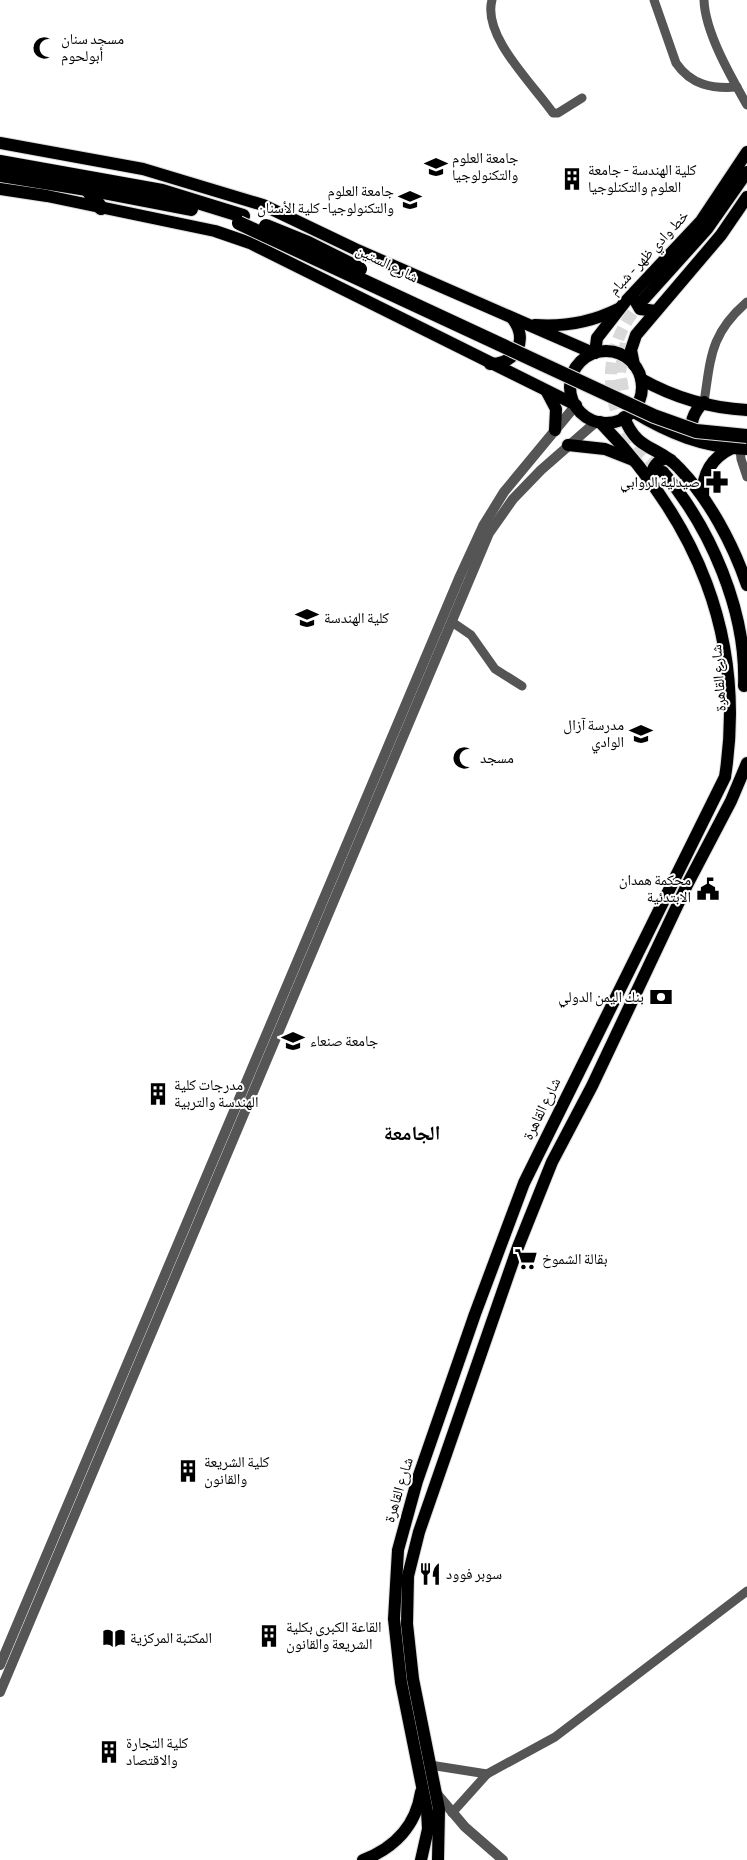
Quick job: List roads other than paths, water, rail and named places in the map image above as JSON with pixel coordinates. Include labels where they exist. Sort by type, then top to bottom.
[{"type":"highway","name":"شارع الستين","points":[[0,162],[162,191],[308,243],[496,336],[669,415],[714,426],[747,427]]},
{"type":"highway","name":"شارع الستين","points":[[0,175],[180,206],[241,220],[549,369],[654,416],[696,431],[747,436]]},
{"type":"highway","points":[[87,189],[101,208]]},
{"type":"main road","name":"شارع الستين","points":[[0,143],[143,168],[230,193],[263,205],[355,249],[594,353]]},
{"type":"main road","name":"خط وادي ظهر - شبام","points":[[634,365],[631,350],[645,302],[747,152]]},
{"type":"main road","points":[[645,302],[707,229],[747,172]]},
{"type":"main road","points":[[645,302],[725,219],[747,187]]},
{"type":"main road","points":[[0,189],[215,231],[250,243],[490,364],[576,405]]},
{"type":"main road","name":"خط وادي ظهر - شبام","points":[[594,353],[597,338],[620,308],[645,302],[721,235],[747,197]]},
{"type":"main road","points":[[525,323],[549,326],[574,324],[598,318],[620,308]]},
{"type":"main road","points":[[490,364],[505,362],[516,352],[519,346],[520,331],[512,318]]},
{"type":"main road","points":[[617,352],[634,365],[641,379],[641,393],[628,414],[613,422],[599,421],[585,415],[576,405],[571,390],[573,375],[580,362],[594,353],[617,352]]},
{"type":"main road","points":[[641,379],[662,390],[704,402],[747,410]]},
{"type":"main road","points":[[545,391],[556,409],[555,430]]},
{"type":"main road","points":[[694,441],[691,431],[692,420],[696,410],[704,402]]},
{"type":"main road","points":[[628,414],[694,441],[740,448]]},
{"type":"main road","points":[[628,414],[631,432],[642,444],[703,496],[734,554],[747,584]]},
{"type":"main road","name":"شارع القاهرة","points":[[438,1860],[440,1818],[437,1793],[430,1765],[422,1751],[401,1682],[394,1619],[398,1550],[417,1481],[475,1314],[524,1183],[724,777],[736,733],[739,703],[738,673],[733,640],[718,586],[694,536],[638,462],[599,421]]},
{"type":"main road","points":[[568,446],[605,449],[638,462]]},
{"type":"main road","points":[[703,496],[702,483],[707,470],[720,454],[740,448]]},
{"type":"main road","points":[[651,478],[652,469],[656,463],[666,458],[668,467],[707,532],[733,591],[746,657],[746,678],[739,703]]},
{"type":"main road","points":[[668,467],[698,502],[716,532],[736,576],[747,611]]},
{"type":"main road","name":"شارع القاهرة","points":[[421,1860],[428,1830],[423,1785],[422,1751],[407,1624],[408,1576],[419,1532],[518,1247],[552,1162],[592,1086],[687,885],[731,801],[747,762]]},
{"type":"main road","points":[[417,1481],[436,1487]]},
{"type":"main road","points":[[363,1860],[386,1849],[405,1832],[417,1810],[423,1785]]},
{"type":"street","points":[[492,0],[489,9],[506,53],[552,113],[558,113],[582,98]]},
{"type":"street","points":[[654,0],[676,63],[682,72],[697,83],[722,88],[737,87]]},
{"type":"street","points":[[704,0],[704,11],[726,66],[747,105]]},
{"type":"street","points":[[704,402],[713,348],[727,320],[747,302]]},
{"type":"street","points":[[0,1665],[203,1210],[299,988],[460,576],[483,526],[504,492],[576,405]]},
{"type":"street","points":[[383,771],[452,622],[489,534],[513,499],[568,446],[599,421]]},
{"type":"street","points":[[740,448],[747,478]]},
{"type":"street","points":[[504,492],[513,499]]},
{"type":"street","points":[[452,622],[471,635],[495,669],[522,686]]},
{"type":"street","points":[[0,1692],[143,1341],[194,1202],[377,786]]},
{"type":"street","points":[[194,1202],[203,1210]]},
{"type":"street","points":[[452,1814],[487,1774],[555,1736],[747,1592]]},
{"type":"street","points":[[430,1765],[487,1774]]},
{"type":"street","points":[[437,1793],[452,1814],[503,1860]]},
{"type":"tunnel","points":[[644,299],[632,313],[616,346],[612,363],[611,381],[613,399],[618,416],[627,433],[639,449],[663,472]]},
{"type":"tunnel","points":[[626,408],[620,372],[627,337]]},
{"type":"place","name":"مسجد سنان أبولحوم","points":[[44,48]]},
{"type":"place","name":"جامعة العلوم والتكنولوجيا","points":[[436,167]]},
{"type":"place","name":"كلية الهندسة - جامعة العلوم والتكنلوجيا","points":[[572,179]]},
{"type":"place","name":"جامعة العلوم والتكنولوجيا- كلية الأسنان","points":[[410,200]]},
{"type":"place","name":"صيدلية الروابي","points":[[717,482]]},
{"type":"place","name":"كلية الهندسة","points":[[307,618]]},
{"type":"place","name":"مدرسة آزال الوادي","points":[[641,734]]},
{"type":"place","name":"مسجد","points":[[464,758]]},
{"type":"place","name":"محكمة همدان الابتدئية","points":[[708,889]]},
{"type":"place","name":"بنك اليمن الدولي","points":[[661,997]]},
{"type":"place","name":"جامعة صنعاء","points":[[293,1041]]},
{"type":"place","name":"مدرجات كلية الهندسة والتربية","points":[[158,1094]]},
{"type":"place","name":"بقالة الشموخ","points":[[526,1259]]},
{"type":"place","name":"كلية الشريعة والقانون","points":[[188,1471]]},
{"type":"place","name":"سوبر فوود","points":[[430,1574]]},
{"type":"place","name":"القاعة الكبرى بكلية الشريعة والقانون","points":[[269,1636]]},
{"type":"place","name":"المكتبة المركزية","points":[[114,1638]]},
{"type":"place","name":"كلية التجارة والاقتصاد","points":[[109,1752]]},
{"type":"district","name":"الجامعة","points":[[412,1134]]}]
